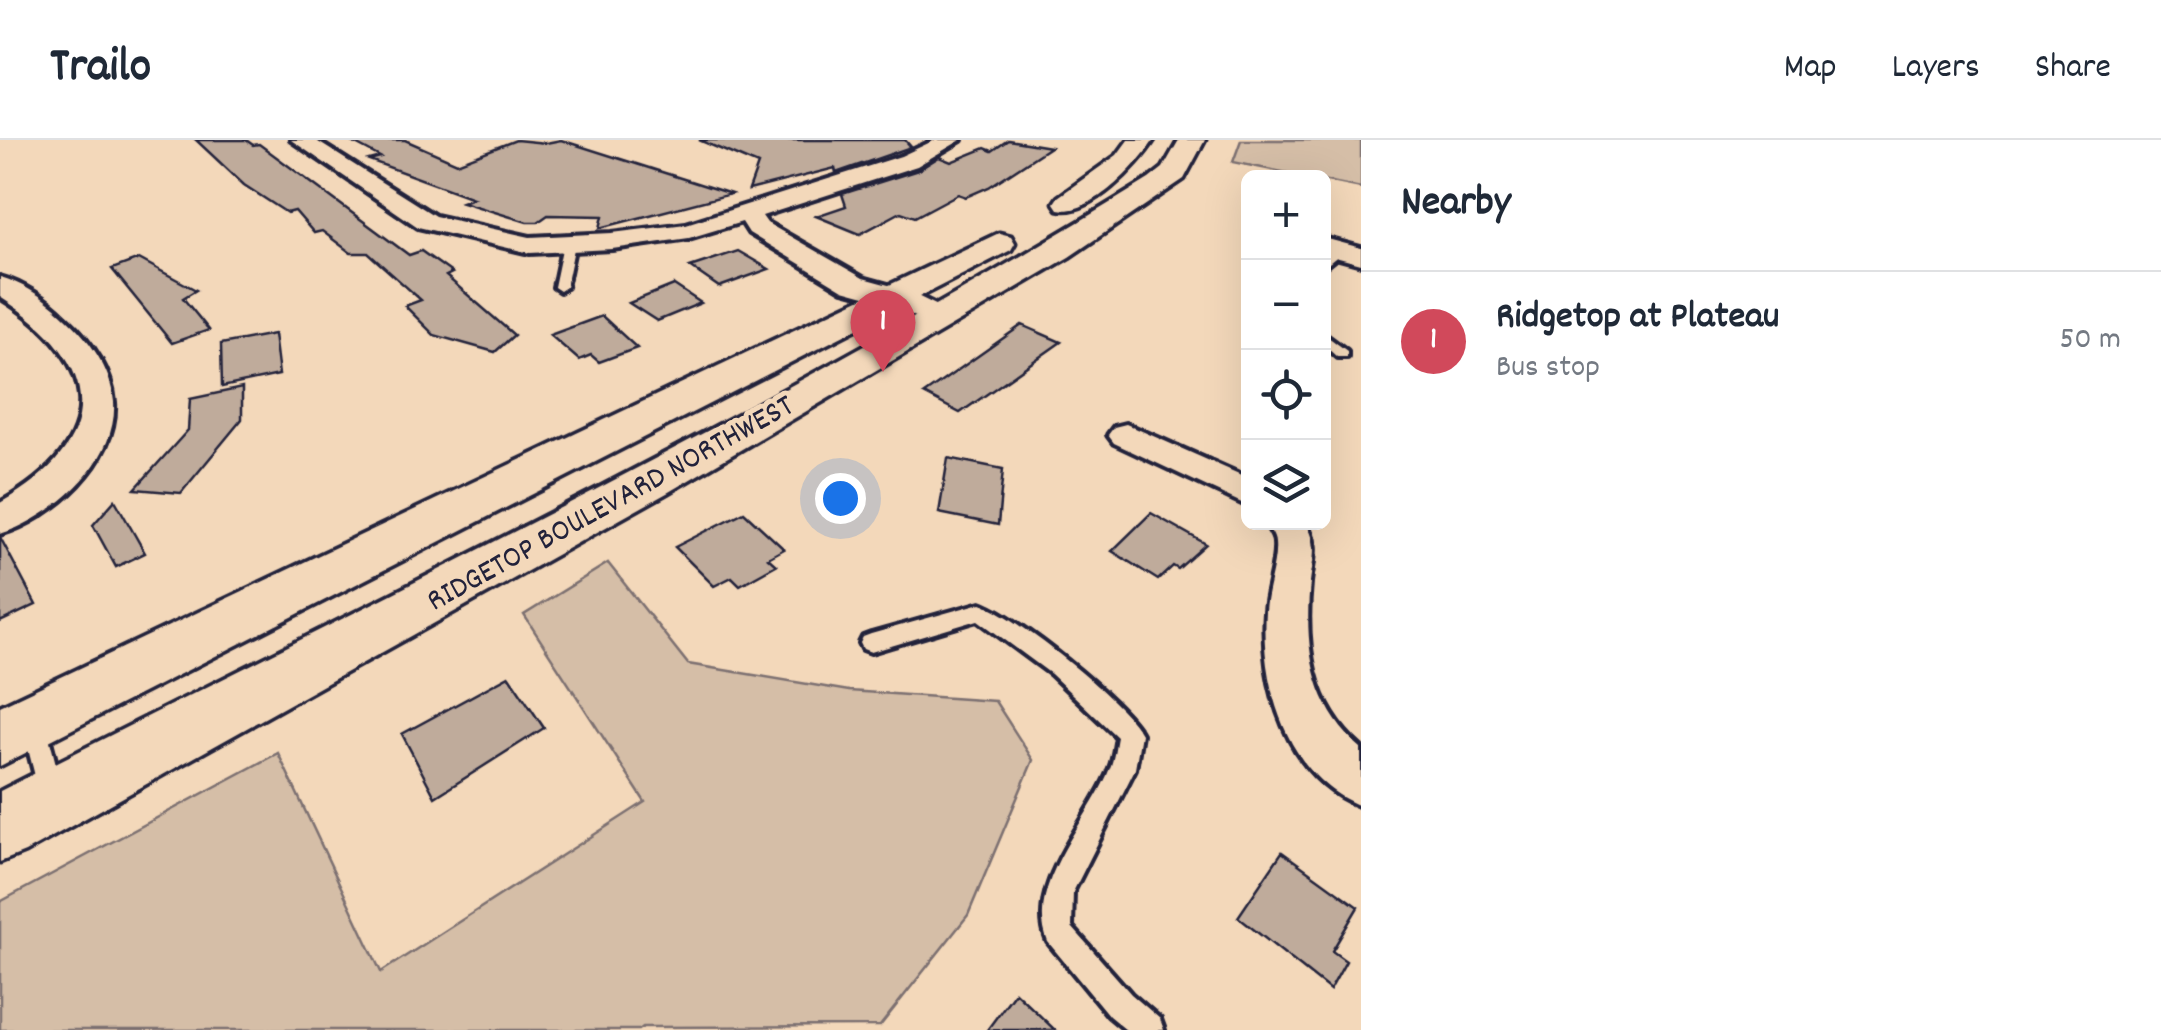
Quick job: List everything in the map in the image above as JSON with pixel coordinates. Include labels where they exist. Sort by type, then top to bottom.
[{"type":"main road","name":"RIDGETOP BOULEVARD NORTHWEST","points":[[0,828],[650,482],[1112,174],[1141,140]]},
{"type":"main road","name":"RIDGETOP BOULEVARD NORTHWEST","points":[[16,729],[396,543],[916,306],[1058,250],[1174,173],[1192,140]]},
{"type":"main road","points":[[53,799],[126,716],[396,543]]},
{"type":"street","points":[[301,140],[426,222],[530,245],[689,231],[909,162],[951,140]]},
{"type":"street","points":[[748,213],[758,228],[854,284],[916,306]]},
{"type":"street","points":[[0,284],[37,305],[64,328],[85,356],[98,383],[101,409],[92,436],[75,462],[22,510],[0,520]]},
{"type":"street","points":[[1126,434],[1241,490]]},
{"type":"street","points":[[1289,530],[1296,540],[1288,582],[1290,676],[1312,732],[1361,782]]},
{"type":"lane","points":[[560,287],[570,244]]},
{"type":"lane","points":[[1331,344],[1342,354]]},
{"type":"lane","points":[[871,643],[981,610],[1080,682],[1130,734],[1123,769],[1059,890],[1058,932],[1120,1005],[1150,1030]]},
{"type":"lane","points":[[16,729],[53,799]]},
{"type":"shaded area","points":[[1241,140],[1361,140],[1361,188],[1331,182],[1331,170],[1272,170],[1233,162]]},
{"type":"shaded area","points":[[608,563],[688,664],[849,691],[995,701],[1033,760],[968,915],[880,1026],[0,1030],[0,902],[278,753],[381,972],[645,802],[524,615]]},
{"type":"building","points":[[196,140],[246,140],[259,144],[409,255],[421,251],[452,273],[446,276],[514,335],[495,352],[434,335],[405,306],[421,300],[368,253],[351,253],[322,231],[314,233],[295,211],[287,213],[244,185]]},
{"type":"building","points":[[348,140],[405,140],[457,163],[516,140],[561,140],[731,194],[600,228],[603,216],[548,215],[538,222],[527,222],[462,202],[473,198],[369,160],[380,157]]},
{"type":"building","points":[[699,140],[905,140],[911,147],[836,173],[835,168],[749,190],[758,165]]},
{"type":"building","points":[[1008,140],[1050,147],[989,187],[966,197],[958,194],[915,217],[901,212],[860,234],[816,216],[846,206],[842,194],[918,170],[939,157],[951,162],[985,148],[992,151]]},
{"type":"building","points":[[738,251],[769,269],[719,287],[690,267]]},
{"type":"building","points":[[139,259],[196,290],[183,298],[209,330],[172,343],[112,269]]},
{"type":"building","points":[[674,285],[701,303],[657,321],[629,303]]},
{"type":"building","points":[[602,316],[637,348],[599,362],[591,355],[579,360],[550,335]]},
{"type":"building","points":[[1022,325],[1061,342],[960,413],[924,394]]},
{"type":"building","points":[[274,334],[279,375],[222,387],[221,344]]},
{"type":"building","points":[[242,388],[242,419],[181,493],[135,489],[188,430],[190,399]]},
{"type":"building","points":[[948,458],[1003,469],[998,525],[939,513]]},
{"type":"building","points":[[115,500],[145,553],[116,567],[93,525]]},
{"type":"building","points":[[744,512],[784,549],[768,558],[776,565],[740,585],[732,577],[714,586],[675,547]]},
{"type":"building","points":[[1151,513],[1206,544],[1178,569],[1173,566],[1158,580],[1112,551]]},
{"type":"building","points":[[0,537],[36,605],[0,622]]},
{"type":"building","points":[[509,676],[544,728],[435,797],[402,734]]},
{"type":"building","points":[[1282,852],[1358,907],[1332,951],[1346,961],[1330,990],[1238,917]]},
{"type":"building","points":[[1015,992],[1055,1030],[987,1030]]},
{"type":"place","name":"Ridgetop at Plateau","points":[[883,372]]}]
